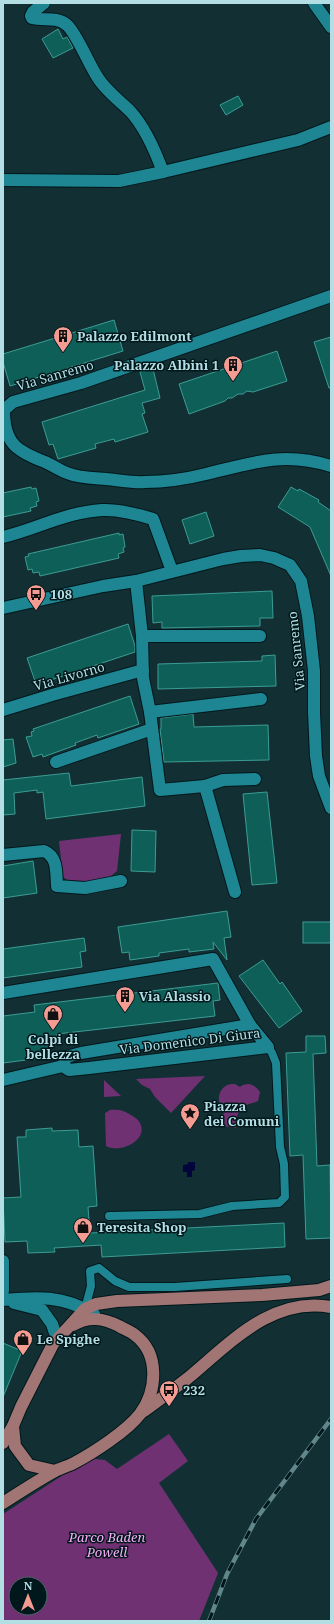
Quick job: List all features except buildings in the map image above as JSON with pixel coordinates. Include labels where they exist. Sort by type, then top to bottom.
[{"type":"main road","points":[[3,1443],[13,1426],[20,1407],[46,1356],[57,1339],[86,1309],[96,1304],[117,1301],[262,1296],[319,1290],[331,1286]]},
{"type":"main road","points":[[3,1503],[55,1471],[74,1463],[120,1433],[140,1414],[187,1378],[239,1334],[268,1316],[297,1307],[331,1307]]},
{"type":"main road","points":[[68,1328],[88,1319],[101,1319],[136,1335],[149,1354],[154,1372],[154,1385],[140,1414]]},
{"type":"main road","points":[[13,1426],[15,1446],[29,1465],[55,1471]]},
{"type":"street","points":[[44,3],[31,14],[32,18],[55,20],[68,26],[98,78],[107,90],[130,112],[140,126],[158,158],[163,172]]},
{"type":"street","points":[[314,3],[331,26]]},
{"type":"street","points":[[3,180],[119,181],[298,140],[331,127]]},
{"type":"street","name":"Via Sanremo","points":[[331,296],[81,383],[13,402],[4,410],[4,426],[7,443],[30,456],[59,468],[66,473],[85,477],[144,482],[205,475],[259,461],[275,459],[308,460],[331,466]]},
{"type":"street","points":[[3,537],[67,516],[102,510],[129,512],[153,519],[172,571]]},
{"type":"street","name":"Via Sanremo","points":[[3,608],[102,586],[136,581],[223,559],[260,555],[274,558],[290,565],[300,581],[308,616],[314,671],[316,756],[319,776],[331,808]]},
{"type":"street","points":[[136,581],[142,636],[143,670],[160,790],[205,786],[223,780],[255,779]]},
{"type":"street","points":[[142,636],[260,636]]},
{"type":"street","name":"Via Livorno","points":[[3,710],[143,670]]},
{"type":"street","points":[[150,712],[261,698]]},
{"type":"street","points":[[56,762],[152,729]]},
{"type":"street","points":[[205,786],[235,892]]},
{"type":"street","points":[[3,855],[44,851],[50,853],[55,861],[57,886],[84,888],[121,881]]},
{"type":"street","points":[[3,993],[213,959],[250,1025]]},
{"type":"street","name":"Via Domenico Di Giura","points":[[63,1066],[66,1058],[81,1053],[250,1025],[268,1047]]},
{"type":"street","name":"Via Domenico Di Giura","points":[[3,1080],[63,1066],[69,1070],[268,1047]]},
{"type":"street","points":[[3,1261],[3,1290]]},
{"type":"street","points":[[3,1301],[45,1298],[68,1302],[86,1309],[101,1319]]},
{"type":"street","points":[[3,1301],[42,1310],[52,1324],[57,1339]]},
{"type":"lane","points":[[109,1216],[200,1214],[232,1206],[279,1203],[285,1197],[284,1164],[280,1148],[276,1063],[268,1047]]},
{"type":"lane","points":[[86,1309],[91,1286],[90,1271],[100,1268],[115,1281],[129,1287],[175,1287],[287,1280]]},
{"type":"green space","points":[[121,834],[117,871],[106,880],[70,882],[63,877],[59,841]]},
{"type":"green space","points":[[205,1076],[171,1113],[155,1097],[150,1089],[142,1085],[136,1079]]},
{"type":"green space","points":[[104,1080],[121,1096],[104,1097]]},
{"type":"green space","points":[[235,1084],[240,1087],[249,1084],[256,1087],[260,1092],[258,1101],[245,1106],[238,1114],[236,1128],[217,1125],[222,1120],[224,1114],[223,1108],[219,1102],[220,1093],[225,1086]]},
{"type":"green space","points":[[110,1110],[118,1110],[128,1113],[135,1117],[140,1123],[142,1129],[140,1135],[132,1144],[118,1148],[106,1146],[105,1113]]},
{"type":"green space","name":"Parco Baden Powell","points":[[169,1434],[188,1461],[159,1483],[218,1573],[199,1621],[3,1621],[3,1514],[80,1464],[95,1459],[105,1460],[117,1469]]},
{"type":"shaded area","points":[[188,1162],[195,1162],[195,1170],[192,1171],[192,1177],[187,1177],[187,1172],[183,1172],[183,1165],[188,1164]]},
{"type":"railway","points":[[209,1621],[227,1574],[256,1519],[331,1419]]},
{"type":"place","name":"Palazzo Edilmont","points":[[63,353]]},
{"type":"place","name":"Palazzo Albini 1","points":[[233,382]]},
{"type":"place","name":"108","points":[[36,611]]},
{"type":"place","name":"Via Alassio","points":[[125,1013]]},
{"type":"place","name":"Colpi di bellezza","points":[[53,1031]]},
{"type":"place","name":"Piazza dei Comuni","points":[[190,1130]]},
{"type":"place","name":"Teresita Shop","points":[[83,1244]]},
{"type":"place","name":"Le Spighe","points":[[23,1356]]},
{"type":"place","name":"232","points":[[169,1407]]}]
